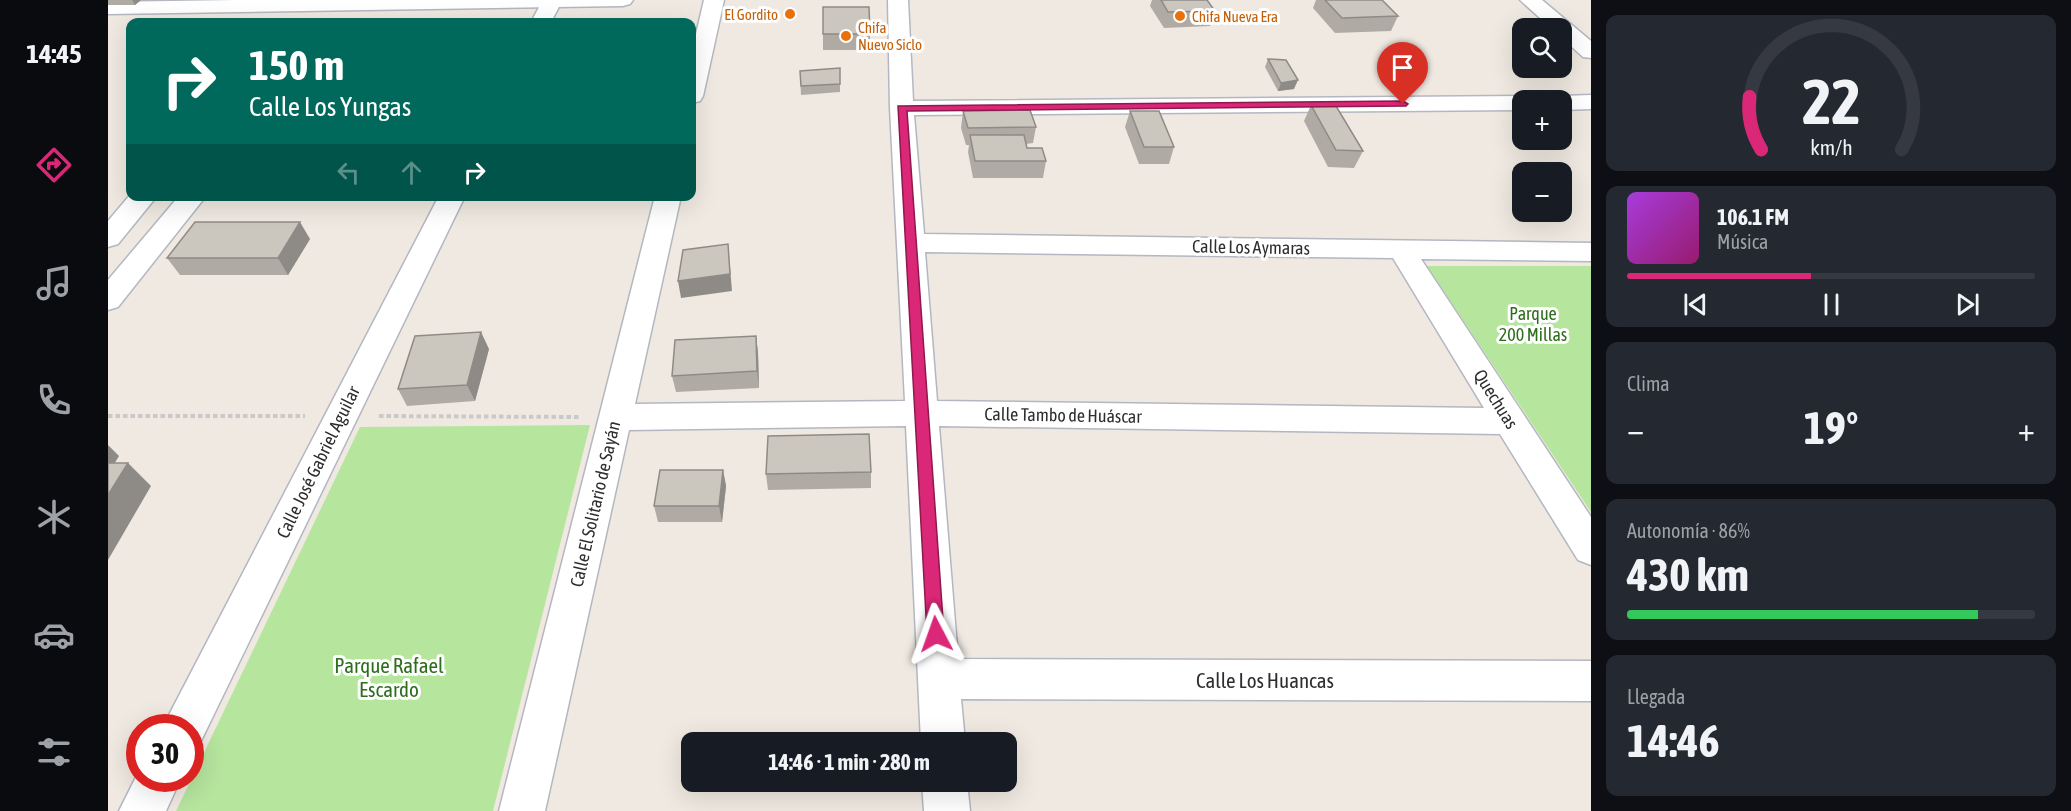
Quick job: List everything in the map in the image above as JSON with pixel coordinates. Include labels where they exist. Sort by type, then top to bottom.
[{"type":"street","points":[[108,8],[352,2],[622,0]]},
{"type":"street","points":[[696,79],[714,0]]},
{"type":"street","points":[[898,0],[910,243],[942,732]]},
{"type":"street","points":[[1530,0],[1591,52]]},
{"type":"street","points":[[543,18],[552,1]]},
{"type":"street","points":[[338,18],[352,2]]},
{"type":"street","points":[[301,18],[314,4]]},
{"type":"street","points":[[1572,103],[1591,102]]},
{"type":"street","points":[[902,108],[1512,103]]},
{"type":"street","points":[[108,238],[140,201]]},
{"type":"street","points":[[108,300],[189,201]]},
{"type":"street","name":"Calle José Gabriel Aguilar","points":[[192,714],[449,201]]},
{"type":"street","name":"Calle El Solitario de Sayán","points":[[522,811],[667,201]]},
{"type":"street","name":"Calle Los Aymaras","points":[[910,243],[1591,252]]},
{"type":"street","name":"Quechuas","points":[[1401,249],[1591,549]]},
{"type":"street","name":"Calle Tambo de Huáscar","points":[[616,417],[921,413],[1510,421]]},
{"type":"street","name":"Calle Los Huancas","points":[[939,679],[1591,681]]},
{"type":"street","points":[[142,811],[152,792]]},
{"type":"street","points":[[946,792],[947,811]]},
{"type":"green space","name":"Parque 200 Millas","points":[[1427,266],[1591,266],[1591,512]]},
{"type":"green space","name":"Parque Rafael Escardo","points":[[590,425],[493,811],[176,811],[185,792],[204,792],[204,753],[360,427]]},
{"type":"building","points":[[1161,0],[1207,0],[1215,11],[1168,12]]},
{"type":"building","points":[[1325,0],[1382,0],[1398,16],[1342,18]]},
{"type":"building","points":[[823,7],[869,7],[870,34],[823,34]]},
{"type":"building","points":[[1268,59],[1286,60],[1298,80],[1281,83]]},
{"type":"building","points":[[840,68],[840,84],[801,86],[800,71]]},
{"type":"building","points":[[1311,105],[1336,106],[1363,151],[1336,150]]},
{"type":"building","points":[[1030,110],[1036,127],[968,128],[963,111]]},
{"type":"building","points":[[1130,111],[1159,111],[1174,147],[1144,147]]},
{"type":"building","points":[[970,135],[1024,135],[1027,148],[1042,148],[1046,161],[975,161]]},
{"type":"building","points":[[195,222],[300,222],[278,258],[167,258]]},
{"type":"building","points":[[728,244],[730,274],[678,281],[683,250]]},
{"type":"building","points":[[481,332],[467,385],[398,389],[415,336]]},
{"type":"building","points":[[756,336],[757,371],[672,376],[675,340]]},
{"type":"building","points":[[869,434],[871,472],[766,474],[768,436]]},
{"type":"building","points":[[108,463],[128,463],[108,495]]},
{"type":"building","points":[[660,470],[723,470],[719,506],[654,506]]},
{"type":"place","name":"El Gordito","points":[[790,14]]},
{"type":"place","name":"Chifa Nueva Era","points":[[1180,16]]},
{"type":"place","name":"Chifa Nuevo Siclo","points":[[846,36]]},
{"type":"route","points":[[936,634],[902,108],[1403,104]]}]
